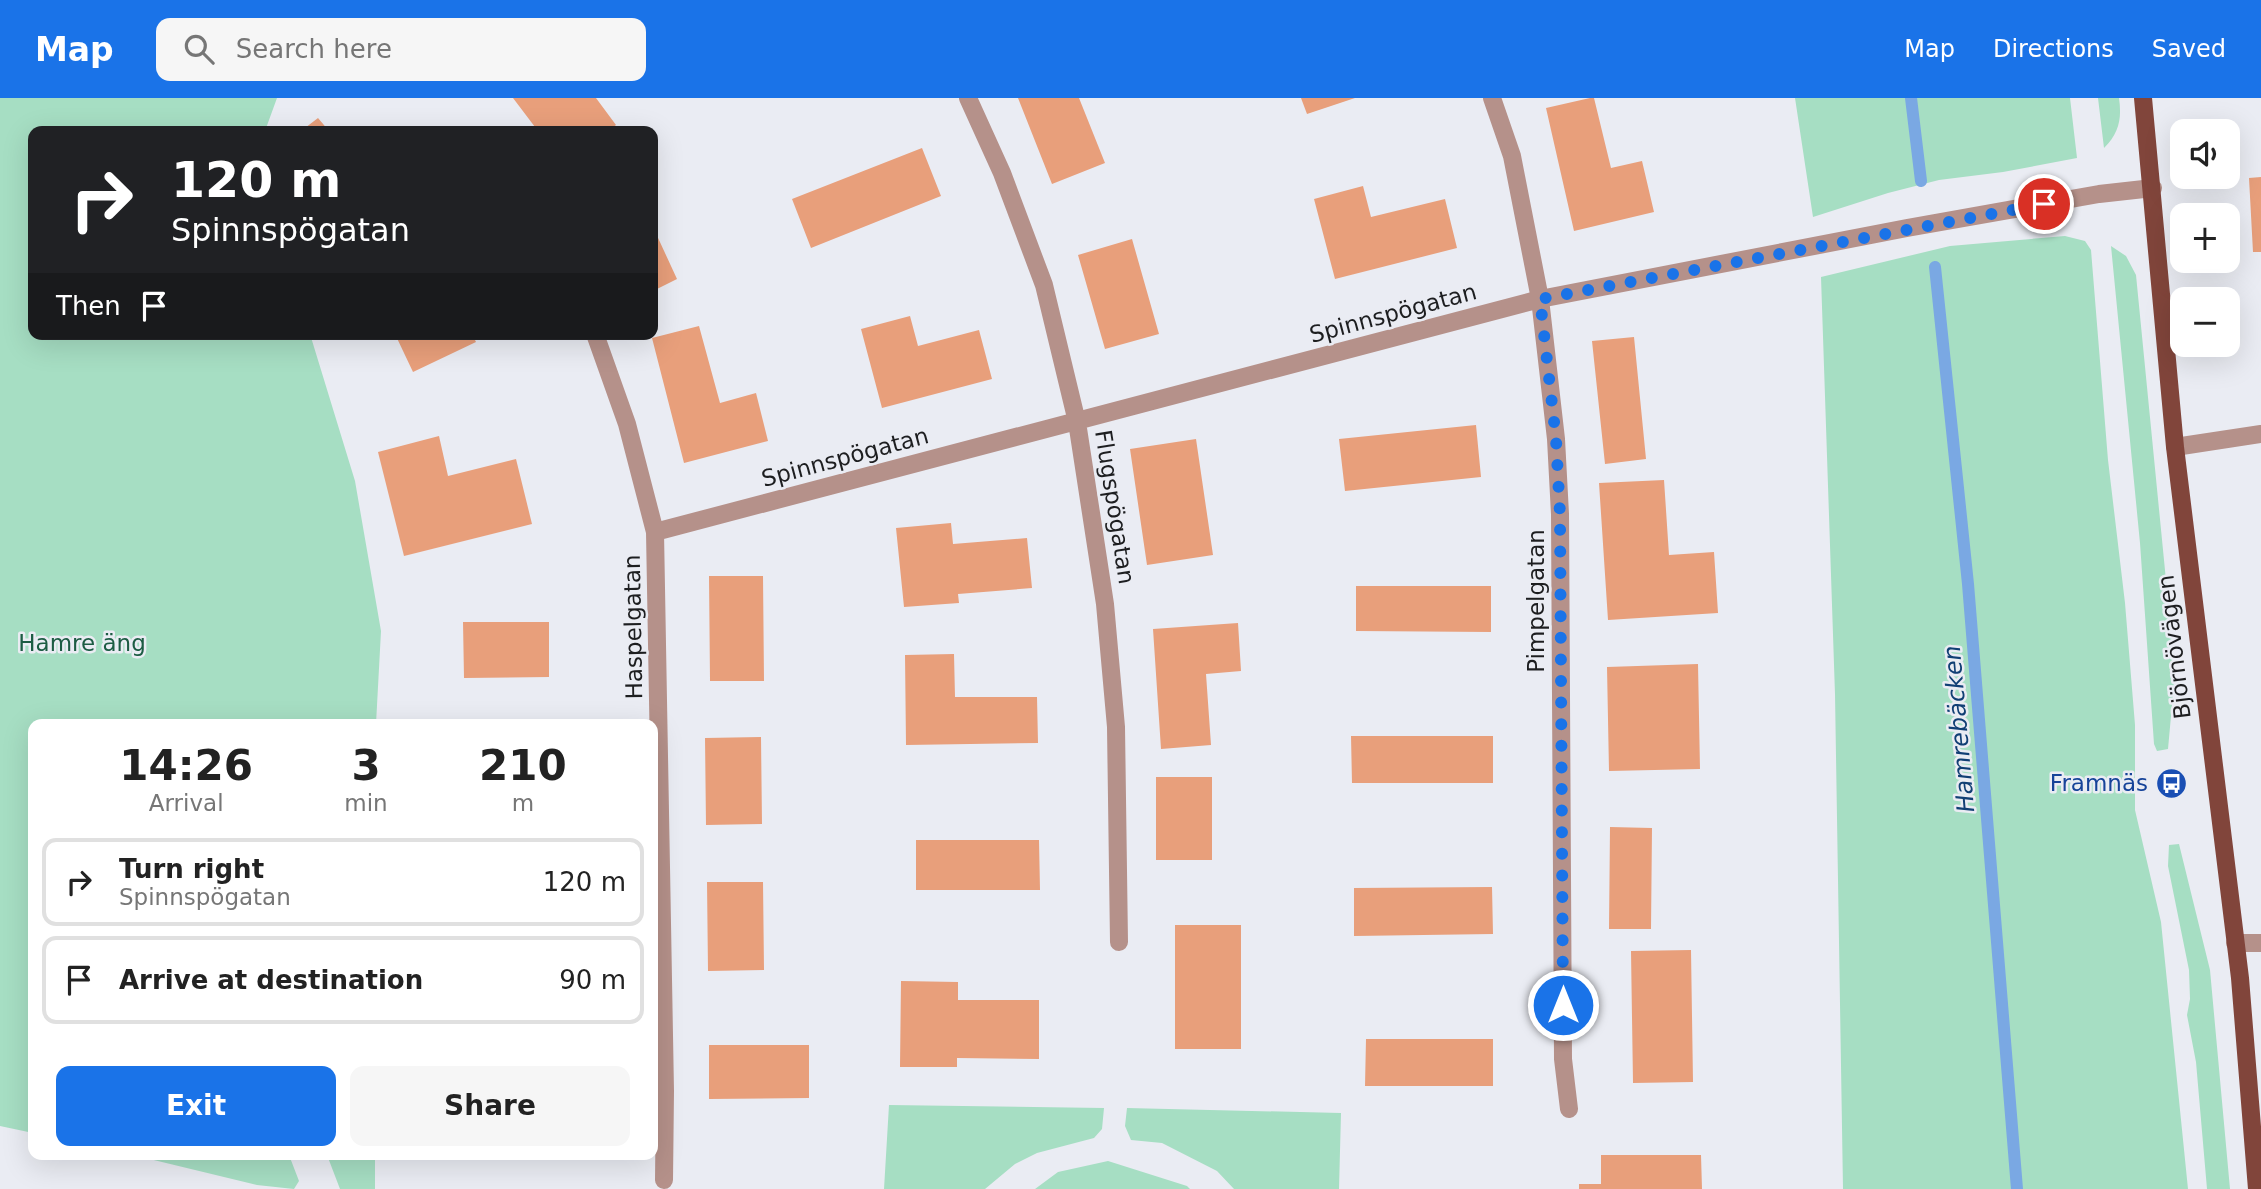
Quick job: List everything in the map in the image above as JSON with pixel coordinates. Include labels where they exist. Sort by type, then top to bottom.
[{"type":"main road","name":"Björnövägen","points":[[2143,98],[2175,447],[2235,943],[2257,1189]]},
{"type":"street","name":"Flugspögatan","points":[[968,98],[1002,173],[1044,285],[1077,422],[1105,604],[1116,727],[1119,942]]},
{"type":"street","name":"Pimpelgatan","points":[[1492,98],[1512,156],[1540,299],[1556,439],[1560,514],[1563,1059],[1569,1110]]},
{"type":"street","name":"Spinnspögatan","points":[[656,532],[1540,299],[1907,228],[2099,194],[2153,188]]},
{"type":"street","name":"Haspelgatan","points":[[597,340],[627,424],[656,532],[664,1180]]},
{"type":"street","points":[[2175,447],[2261,434]]},
{"type":"street","points":[[2235,943],[2261,943]]},
{"type":"green space","name":"Hamre äng","points":[[0,98],[277,98],[267,126],[28,126],[28,340],[312,340],[355,481],[381,631],[376,719],[28,719],[28,1132],[0,1126]]},
{"type":"green space","points":[[1795,98],[2070,98],[2077,158],[2003,172],[1939,180],[1813,217]]},
{"type":"green space","points":[[2098,98],[2119,98],[2118,125],[2104,148]]},
{"type":"green space","points":[[2065,236],[2085,241],[2091,250],[2108,460],[2125,603],[2135,725],[2135,810],[2161,922],[2188,1189],[1843,1189],[1835,694],[1821,277],[1950,246]]},
{"type":"green space","points":[[2111,246],[2126,256],[2136,275],[2175,672],[2168,749],[2157,751],[2154,744],[2140,543]]},
{"type":"green space","points":[[2179,844],[2210,970],[2230,1189],[2207,1189],[2196,1062],[2187,1015],[2190,999],[2189,970],[2168,866],[2169,845]]},
{"type":"green space","points":[[889,1105],[1104,1108],[1102,1129],[1094,1138],[1037,1153],[1015,1164],[985,1189],[884,1189]]},
{"type":"green space","points":[[1127,1108],[1341,1113],[1339,1189],[1234,1189],[1217,1171],[1162,1143],[1131,1140],[1125,1126]]},
{"type":"green space","points":[[154,1160],[291,1160],[299,1181],[294,1189],[257,1185]]},
{"type":"green space","points":[[329,1160],[375,1160],[375,1189],[340,1189]]},
{"type":"green space","points":[[1108,1161],[1190,1189],[1035,1189],[1058,1172]]},
{"type":"building","points":[[513,98],[596,98],[616,125],[615,126],[534,126]]},
{"type":"building","points":[[1018,98],[1079,98],[1105,163],[1052,184]]},
{"type":"building","points":[[1301,98],[1355,98],[1307,114]]},
{"type":"building","points":[[1594,98],[1611,168],[1642,161],[1654,212],[1574,231],[1546,108]]},
{"type":"building","points":[[318,118],[325,126],[308,126]]},
{"type":"building","points":[[922,148],[941,196],[811,248],[792,199]]},
{"type":"building","points":[[2261,177],[2261,252],[2253,252],[2249,178]]},
{"type":"building","points":[[1363,186],[1371,217],[1445,199],[1457,248],[1335,279],[1314,199]]},
{"type":"building","points":[[658,238],[677,279],[658,288]]},
{"type":"building","points":[[1132,239],[1159,334],[1105,349],[1078,255]]},
{"type":"building","points":[[910,316],[918,346],[979,330],[992,379],[882,408],[861,329]]},
{"type":"building","points":[[699,326],[720,403],[756,393],[768,441],[684,463],[653,340],[658,340],[658,336]]},
{"type":"building","points":[[1634,337],[1646,459],[1605,464],[1592,341]]},
{"type":"building","points":[[398,340],[476,342],[413,372]]},
{"type":"building","points":[[1476,425],[1481,477],[1345,491],[1339,439]]},
{"type":"building","points":[[439,436],[448,476],[516,459],[532,524],[404,556],[378,452]]},
{"type":"building","points":[[1196,439],[1213,555],[1147,565],[1130,449]]},
{"type":"building","points":[[1664,480],[1669,555],[1714,552],[1718,613],[1608,620],[1599,483]]},
{"type":"building","points":[[951,523],[953,544],[1027,538],[1032,588],[958,594],[959,603],[904,607],[896,528]]},
{"type":"building","points":[[709,576],[763,576],[764,681],[710,681]]},
{"type":"building","points":[[1356,586],[1491,586],[1491,632],[1356,631]]},
{"type":"building","points":[[463,622],[549,622],[549,677],[464,678]]},
{"type":"building","points":[[1238,623],[1241,671],[1206,674],[1211,745],[1161,749],[1153,629]]},
{"type":"building","points":[[954,654],[955,697],[1037,697],[1038,743],[906,745],[905,655]]},
{"type":"building","points":[[1698,664],[1700,769],[1609,771],[1607,667]]},
{"type":"building","points":[[1351,736],[1493,736],[1493,783],[1352,783]]},
{"type":"building","points":[[761,737],[762,824],[706,825],[705,738]]},
{"type":"building","points":[[1156,777],[1212,777],[1212,860],[1156,860]]},
{"type":"building","points":[[1610,827],[1652,828],[1651,929],[1609,929]]},
{"type":"building","points":[[916,840],[1039,840],[1040,890],[916,890]]},
{"type":"building","points":[[707,882],[763,882],[764,970],[708,971]]},
{"type":"building","points":[[1492,887],[1493,934],[1354,936],[1354,888]]},
{"type":"building","points":[[1175,925],[1241,925],[1241,1049],[1175,1049]]},
{"type":"building","points":[[1691,950],[1693,1082],[1633,1083],[1631,951]]},
{"type":"building","points":[[901,981],[958,982],[958,1000],[1039,1000],[1039,1059],[957,1058],[957,1067],[900,1067]]},
{"type":"building","points":[[1366,1039],[1493,1039],[1493,1086],[1365,1086]]},
{"type":"building","points":[[709,1045],[809,1045],[809,1098],[709,1099]]},
{"type":"building","points":[[1601,1155],[1701,1155],[1702,1189],[1579,1189],[1579,1184],[1601,1184]]},
{"type":"waterway","name":"Hamrebäcken","points":[[1911,98],[1921,181]]},
{"type":"waterway","name":"Hamrebäcken","points":[[1935,267],[1968,584],[2017,1189]]},
{"type":"place","name":"Framnäs","points":[[2171,783]]},
{"type":"route","points":[[1563,1005],[1560,514],[1556,439],[1540,299],[2044,204]]}]
